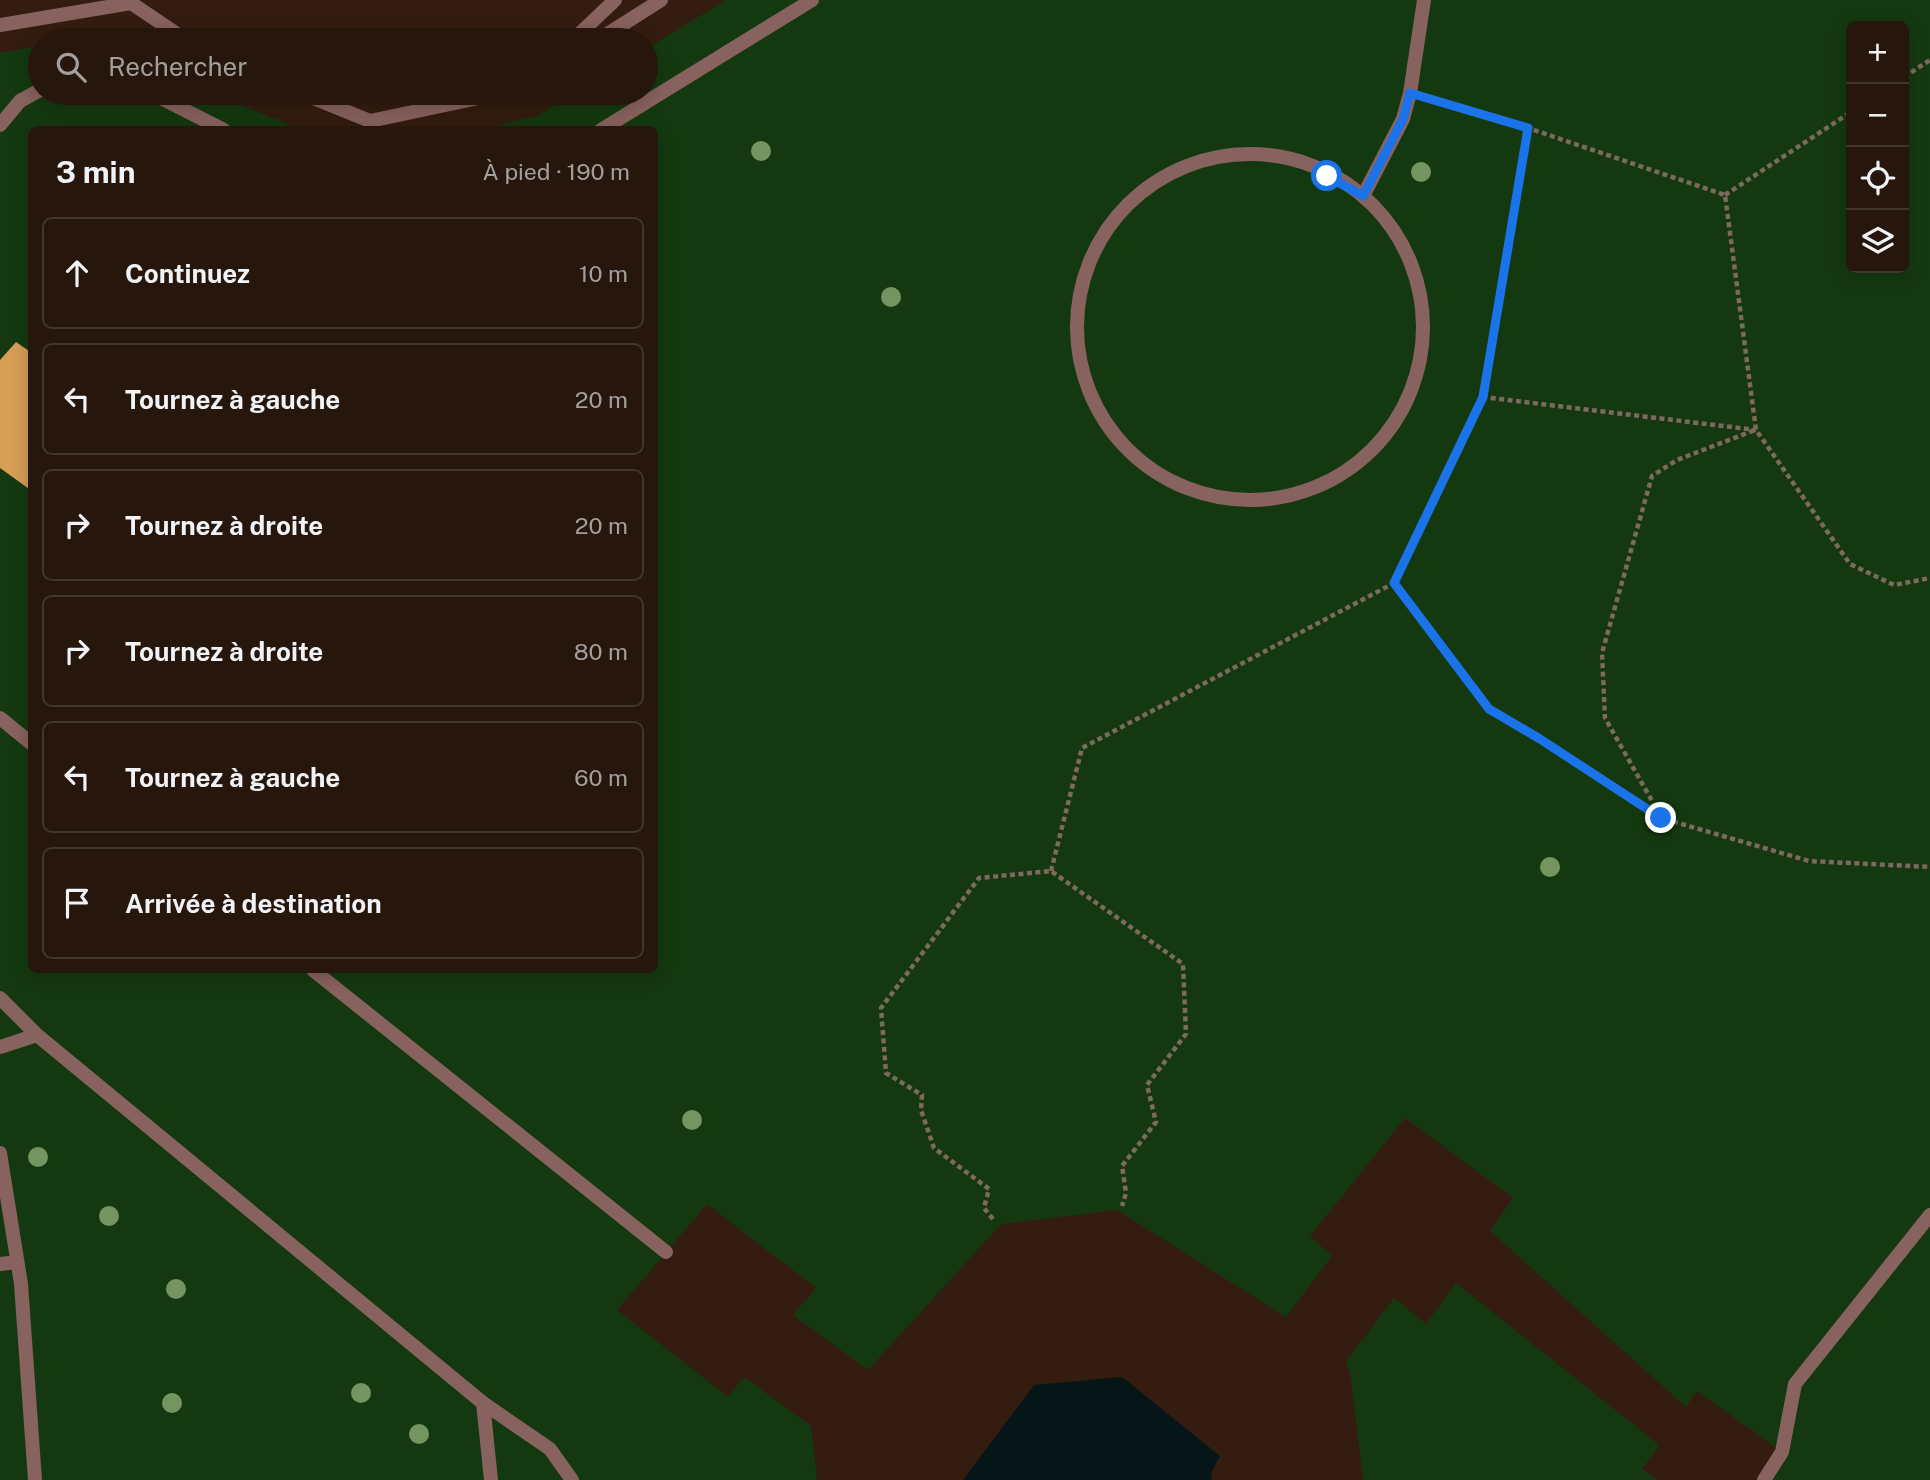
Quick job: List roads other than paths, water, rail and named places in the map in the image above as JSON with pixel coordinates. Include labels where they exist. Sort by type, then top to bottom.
[{"type":"lane","points":[[586,28],[615,0]]},
{"type":"lane","points":[[617,28],[661,0]]},
{"type":"lane","points":[[658,95],[812,0]]},
{"type":"lane","points":[[1363,196],[1403,119],[1410,93],[1424,0]]},
{"type":"lane","points":[[0,25],[131,4],[168,28]]},
{"type":"lane","points":[[0,125],[20,101],[28,97]]},
{"type":"lane","points":[[175,105],[216,126]]},
{"type":"lane","points":[[331,105],[370,121],[445,105]]},
{"type":"lane","points":[[607,126],[642,105]]},
{"type":"lane","points":[[1242,155],[1286,160],[1327,176],[1363,196],[1393,226],[1413,261],[1424,300],[1426,341],[1418,380],[1402,416],[1377,447],[1345,473],[1332,479],[1308,490],[1268,497],[1228,496],[1189,485],[1151,469],[1118,441],[1092,405],[1077,365],[1073,321],[1080,279],[1097,239],[1124,204],[1158,178],[1199,161],[1242,155]]},
{"type":"lane","points":[[0,719],[28,741]]},
{"type":"lane","points":[[317,973],[666,1252]]},
{"type":"lane","points":[[0,998],[37,1035],[482,1403],[550,1449],[572,1480]]},
{"type":"lane","points":[[0,1047],[37,1035]]},
{"type":"lane","points":[[0,1153],[17,1262],[35,1480]]},
{"type":"lane","points":[[1764,1480],[1782,1452],[1795,1384],[1930,1215]]},
{"type":"lane","points":[[0,1264],[17,1262]]},
{"type":"lane","points":[[482,1403],[491,1480]]}]
